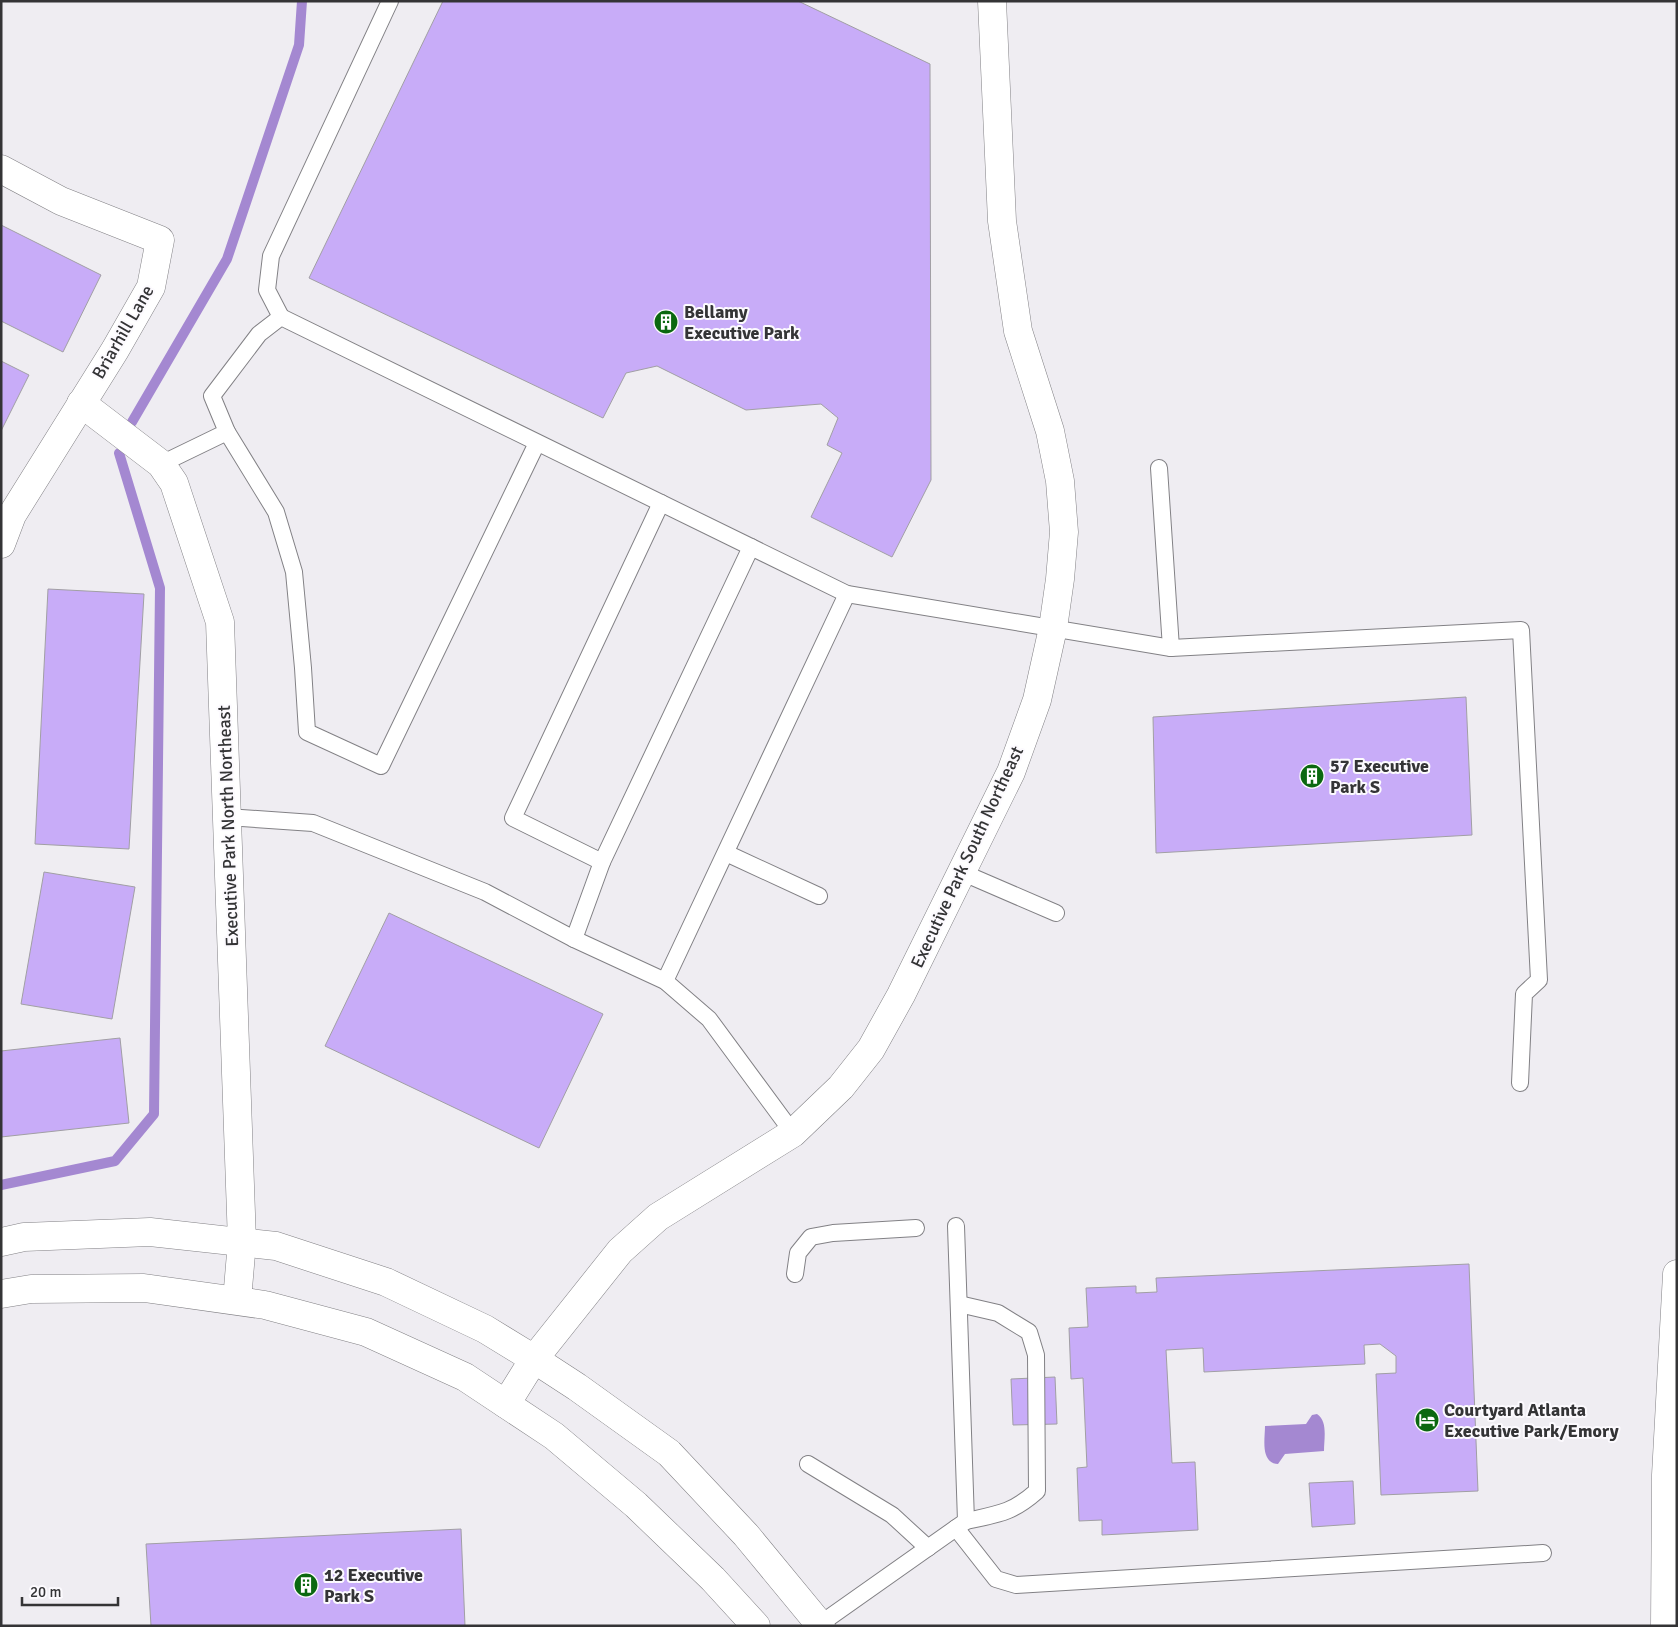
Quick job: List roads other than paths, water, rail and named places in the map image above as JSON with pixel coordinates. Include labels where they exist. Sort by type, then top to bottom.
[{"type":"main road","name":"Executive Park South Northeast","points":[[506,1404],[534,1359],[620,1251],[658,1217],[793,1133],[841,1087],[871,1049],[901,995],[1011,772],[1037,700],[1060,579],[1064,532],[1060,481],[1050,431],[1018,331],[1003,230],[992,1]]},
{"type":"main road","name":"Briarhill Lane","points":[[1,170],[61,201],[160,240],[151,287],[12,515],[1,544]]},
{"type":"main road","name":"Executive Park North Northeast","points":[[81,403],[162,464],[174,483],[220,622],[242,1242],[237,1300]]},
{"type":"main road","points":[[1,1242],[24,1237],[150,1232],[276,1246],[386,1282],[485,1329],[577,1387],[668,1453],[746,1535],[821,1625]]},
{"type":"main road","points":[[1665,1626],[1666,1475],[1677,1274]]},
{"type":"main road","points":[[1,1294],[32,1289],[144,1288],[265,1305],[366,1332],[465,1377],[554,1436],[636,1505],[713,1579],[756,1626]]},
{"type":"lane","points":[[390,1],[271,256],[266,290],[281,317],[847,594],[1171,648],[1522,630],[1538,980],[1524,994],[1520,1083]]},
{"type":"lane","points":[[281,317],[260,334],[212,396],[227,432],[276,512],[294,572],[307,732],[381,766],[537,443]]},
{"type":"lane","points":[[162,464],[227,432]]},
{"type":"lane","points":[[1159,468],[1171,648]]},
{"type":"lane","points":[[602,862],[513,818],[660,503]]},
{"type":"lane","points":[[574,939],[602,862],[751,547]]},
{"type":"lane","points":[[665,981],[847,594]]},
{"type":"lane","points":[[227,817],[313,823],[485,892],[574,939],[665,981],[709,1019],[793,1133]]},
{"type":"lane","points":[[726,853],[819,896]]},
{"type":"lane","points":[[961,872],[1056,914]]},
{"type":"lane","points":[[956,1226],[961,1525],[996,1579],[1016,1585],[1543,1553]]},
{"type":"lane","points":[[795,1274],[798,1253],[811,1237],[833,1233],[916,1228]]},
{"type":"lane","points":[[821,1625],[961,1525],[1004,1513],[1022,1504],[1037,1490],[1036,1355],[1029,1332],[998,1313],[958,1304]]},
{"type":"lane","points":[[808,1464],[892,1515],[928,1548]]},
{"type":"waterway","points":[[132,422],[227,259],[299,45],[302,1]]},
{"type":"waterway","points":[[1,1185],[115,1161],[154,1114],[160,588],[119,453]]},
{"type":"place","name":"Bellamy Executive Park","points":[[666,322]]},
{"type":"place","name":"57 Executive Park S","points":[[1312,776]]},
{"type":"place","name":"Courtyard Atlanta Executive Park/Emory","points":[[1427,1420]]},
{"type":"place","name":"12 Executive Park S","points":[[306,1585]]}]
